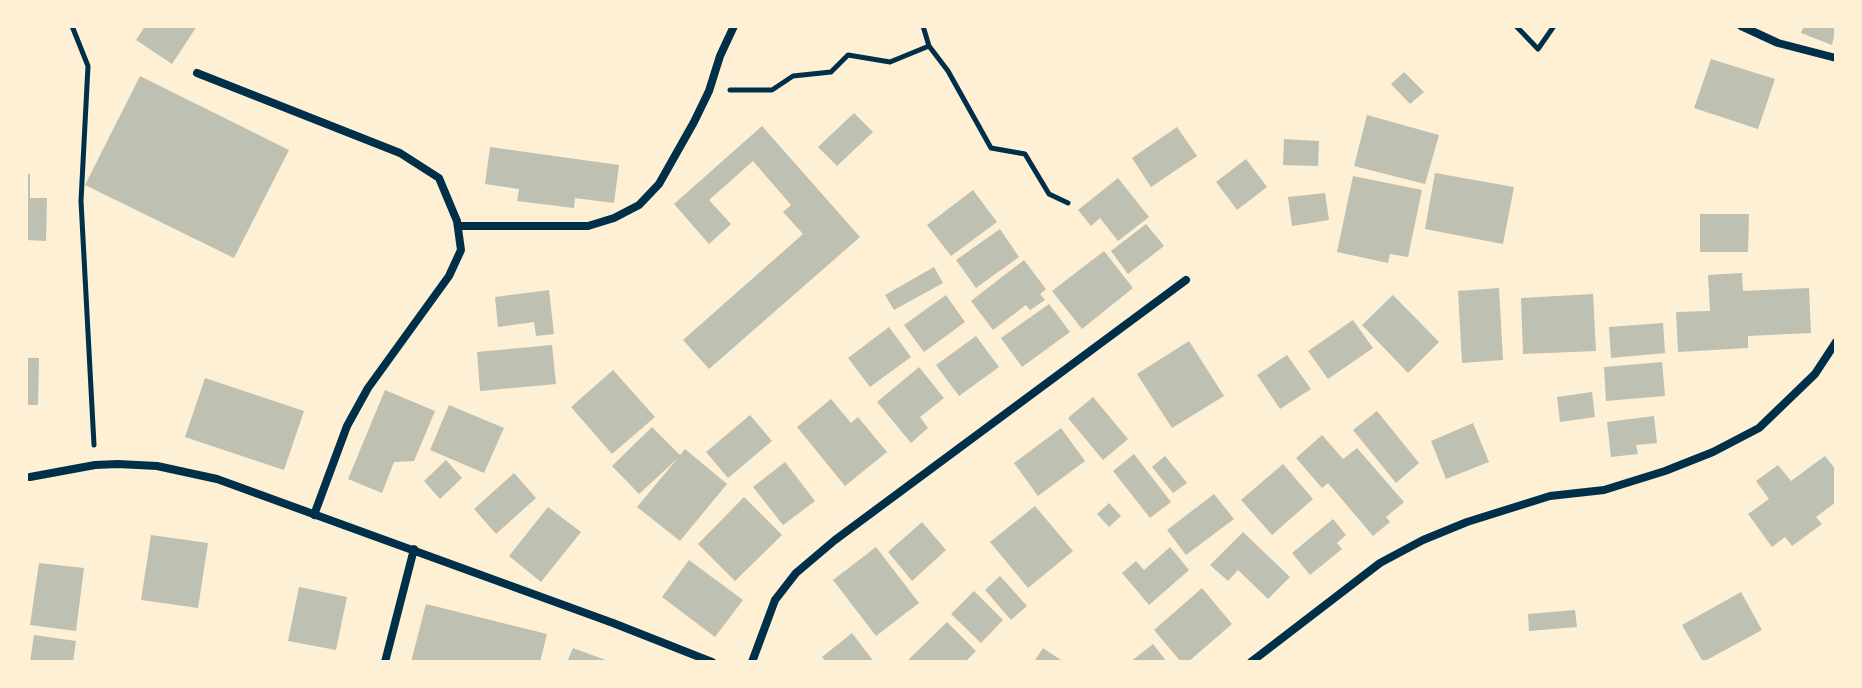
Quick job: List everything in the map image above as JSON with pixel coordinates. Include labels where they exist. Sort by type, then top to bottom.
[{"type":"street","points":[[458,226],[588,226],[614,218],[639,205],[659,184],[709,91],[734,26]]},
{"type":"street","points":[[1741,26],[1778,43],[1836,58]]},
{"type":"street","points":[[197,73],[400,153],[439,178],[458,226],[461,250],[449,276],[368,388],[347,426],[314,515]]},
{"type":"street","points":[[752,662],[775,600],[796,573],[835,540],[1186,280]]},
{"type":"street","points":[[1251,662],[1380,563],[1423,540],[1467,522],[1550,496],[1604,490],[1665,471],[1713,452],[1759,428],[1815,374],[1836,342]]},
{"type":"street","points":[[30,477],[95,465],[157,466],[202,476],[414,549],[712,662]]},
{"type":"street","points":[[385,662],[414,549]]},
{"type":"path","points":[[72,26],[88,66],[81,201],[95,465]]},
{"type":"path","points":[[923,26],[929,46],[948,71],[991,148],[1025,154],[1049,194],[1068,203]]},
{"type":"path","points":[[1516,26],[1538,49],[1554,26]]},
{"type":"path","points":[[709,91],[772,90],[793,76],[831,72],[848,55],[890,62],[929,46]]},
{"type":"building","points":[[145,26],[197,26],[172,64],[136,40]]},
{"type":"building","points":[[1804,26],[1836,26],[1832,45],[1801,33]]},
{"type":"building","points":[[1711,59],[1775,79],[1758,129],[1694,108]]},
{"type":"building","points":[[1404,72],[1424,92],[1410,104],[1391,84]]},
{"type":"building","points":[[140,76],[289,150],[234,258],[85,185]]},
{"type":"building","points":[[854,113],[873,132],[837,166],[818,147]]},
{"type":"building","points":[[1367,115],[1439,135],[1425,184],[1354,166]]},
{"type":"building","points":[[762,126],[860,237],[709,369],[683,340],[803,234],[783,212],[791,205],[753,161],[709,200],[731,224],[709,244],[674,204]]},
{"type":"building","points":[[1177,127],[1197,156],[1151,187],[1132,158]]},
{"type":"building","points":[[1284,139],[1319,141],[1318,166],[1283,165]]},
{"type":"building","points":[[490,147],[619,165],[614,203],[575,198],[574,208],[517,201],[519,189],[485,184]]},
{"type":"building","points":[[1246,159],[1267,187],[1237,210],[1216,182]]},
{"type":"building","points":[[1435,173],[1514,187],[1503,244],[1425,229]]},
{"type":"building","points":[[26,174],[30,174],[30,198],[47,198],[46,241],[26,240]]},
{"type":"building","points":[[1353,176],[1422,190],[1408,257],[1390,254],[1388,263],[1337,252]]},
{"type":"building","points":[[1118,178],[1149,217],[1118,241],[1100,218],[1091,226],[1078,210]]},
{"type":"building","points":[[973,190],[997,222],[951,256],[927,225]]},
{"type":"building","points":[[1325,193],[1329,220],[1292,226],[1288,197]]},
{"type":"building","points":[[1700,214],[1749,214],[1748,252],[1700,252]]},
{"type":"building","points":[[1146,224],[1164,246],[1128,274],[1111,251]]},
{"type":"building","points":[[1000,229],[1019,257],[976,288],[956,260]]},
{"type":"building","points":[[1104,251],[1133,288],[1082,329],[1052,291]]},
{"type":"building","points":[[1024,260],[1046,289],[1040,294],[1045,300],[1030,310],[1026,305],[993,330],[971,301]]},
{"type":"building","points":[[934,267],[943,283],[894,310],[885,295]]},
{"type":"building","points":[[1742,273],[1743,291],[1809,288],[1811,333],[1748,336],[1748,348],[1678,352],[1676,312],[1710,311],[1708,275]]},
{"type":"building","points":[[1499,288],[1503,360],[1462,363],[1458,291]]},
{"type":"building","points":[[549,290],[554,334],[536,336],[534,322],[498,327],[495,297]]},
{"type":"building","points":[[1593,294],[1596,351],[1523,354],[1521,298]]},
{"type":"building","points":[[946,295],[965,322],[924,352],[904,325]]},
{"type":"building","points":[[1393,295],[1439,342],[1408,373],[1362,325]]},
{"type":"building","points":[[1049,304],[1070,332],[1022,367],[1001,338]]},
{"type":"building","points":[[1353,320],[1373,348],[1328,379],[1308,351]]},
{"type":"building","points":[[1663,323],[1665,353],[1611,358],[1609,327]]},
{"type":"building","points":[[889,327],[911,357],[870,387],[848,358]]},
{"type":"building","points":[[976,336],[999,367],[959,396],[936,365]]},
{"type":"building","points":[[1189,341],[1224,396],[1172,428],[1137,374]]},
{"type":"building","points":[[552,345],[556,384],[480,391],[477,352]]},
{"type":"building","points":[[1287,355],[1311,389],[1280,409],[1257,375]]},
{"type":"building","points":[[26,358],[39,358],[38,405],[26,405]]},
{"type":"building","points":[[1662,362],[1665,396],[1606,401],[1604,367]]},
{"type":"building","points":[[919,367],[944,398],[920,417],[928,428],[911,443],[877,402]]},
{"type":"building","points":[[613,370],[655,417],[612,454],[571,407]]},
{"type":"building","points":[[205,378],[304,411],[284,470],[185,437]]},
{"type":"building","points":[[385,390],[435,411],[414,461],[394,462],[382,493],[348,479]]},
{"type":"building","points":[[1592,392],[1595,417],[1560,422],[1557,397]]},
{"type":"building","points":[[1093,397],[1128,439],[1103,460],[1068,418]]},
{"type":"building","points":[[831,399],[851,423],[858,417],[887,452],[845,486],[797,427]]},
{"type":"building","points":[[449,405],[504,428],[484,473],[430,450]]},
{"type":"building","points":[[1377,411],[1419,463],[1396,483],[1353,430]]},
{"type":"building","points":[[750,415],[772,441],[728,478],[706,452]]},
{"type":"building","points":[[1654,416],[1657,443],[1636,445],[1638,454],[1611,457],[1607,422]]},
{"type":"building","points":[[1473,423],[1489,462],[1446,479],[1431,441]]},
{"type":"building","points":[[652,427],[680,455],[685,449],[727,484],[680,541],[637,507],[677,459],[639,494],[612,466]]},
{"type":"building","points":[[1061,428],[1085,461],[1038,496],[1014,463]]},
{"type":"building","points":[[1322,435],[1343,459],[1357,448],[1404,502],[1386,517],[1390,522],[1373,536],[1328,483],[1322,488],[1296,458]]},
{"type":"building","points":[[1134,454],[1171,502],[1150,518],[1113,471]]},
{"type":"building","points":[[1165,456],[1187,483],[1173,493],[1152,467]]},
{"type":"building","points":[[1825,456],[1836,470],[1836,502],[1816,517],[1822,524],[1792,546],[1785,537],[1772,547],[1748,514],[1769,499],[1756,481],[1778,465],[1791,481]]},
{"type":"building","points":[[446,460],[462,478],[440,499],[424,481]]},
{"type":"building","points":[[785,462],[815,501],[783,525],[753,487]]},
{"type":"building","points":[[1283,464],[1313,499],[1272,535],[1241,500]]},
{"type":"building","points":[[514,473],[536,498],[496,534],[474,509]]},
{"type":"building","points":[[1214,494],[1234,519],[1186,555],[1167,530]]},
{"type":"building","points":[[744,497],[782,535],[735,581],[698,544]]},
{"type":"building","points":[[1109,503],[1121,516],[1109,527],[1097,514]]},
{"type":"building","points":[[1035,506],[1073,551],[1028,588],[990,542]]},
{"type":"building","points":[[548,507],[581,532],[541,582],[509,556]]},
{"type":"building","points":[[1333,519],[1346,535],[1337,543],[1342,549],[1310,575],[1292,553]]},
{"type":"building","points":[[922,522],[946,550],[912,581],[888,552]]},
{"type":"building","points":[[1243,532],[1290,577],[1268,599],[1238,570],[1228,581],[1210,565]]},
{"type":"building","points":[[151,535],[208,543],[198,608],[141,600]]},
{"type":"building","points":[[876,547],[919,603],[876,636],[833,580]]},
{"type":"building","points":[[1170,547],[1189,570],[1149,605],[1122,573],[1136,561],[1144,570]]},
{"type":"building","points":[[689,560],[743,600],[715,637],[662,597]]},
{"type":"building","points":[[39,563],[84,568],[76,631],[30,625]]},
{"type":"building","points":[[1000,576],[1027,606],[1011,620],[985,590]]},
{"type":"building","points":[[299,587],[347,597],[336,650],[288,641]]},
{"type":"building","points":[[1202,588],[1232,624],[1188,662],[1181,662],[1154,630]]},
{"type":"building","points":[[974,591],[1003,620],[981,643],[951,614]]},
{"type":"building","points":[[1741,592],[1762,630],[1703,662],[1682,625]]},
{"type":"building","points":[[426,604],[547,634],[540,662],[411,662]]},
{"type":"building","points":[[1575,610],[1577,627],[1529,631],[1528,614]]},
{"type":"building","points":[[947,622],[976,651],[965,662],[906,662]]},
{"type":"building","points":[[852,633],[874,662],[826,662],[822,657]]},
{"type":"building","points":[[34,635],[76,641],[73,662],[30,662]]},
{"type":"building","points":[[1153,644],[1167,662],[1130,662]]},
{"type":"building","points":[[573,648],[611,662],[567,662]]},
{"type":"building","points":[[1043,648],[1064,662],[1034,662]]}]
